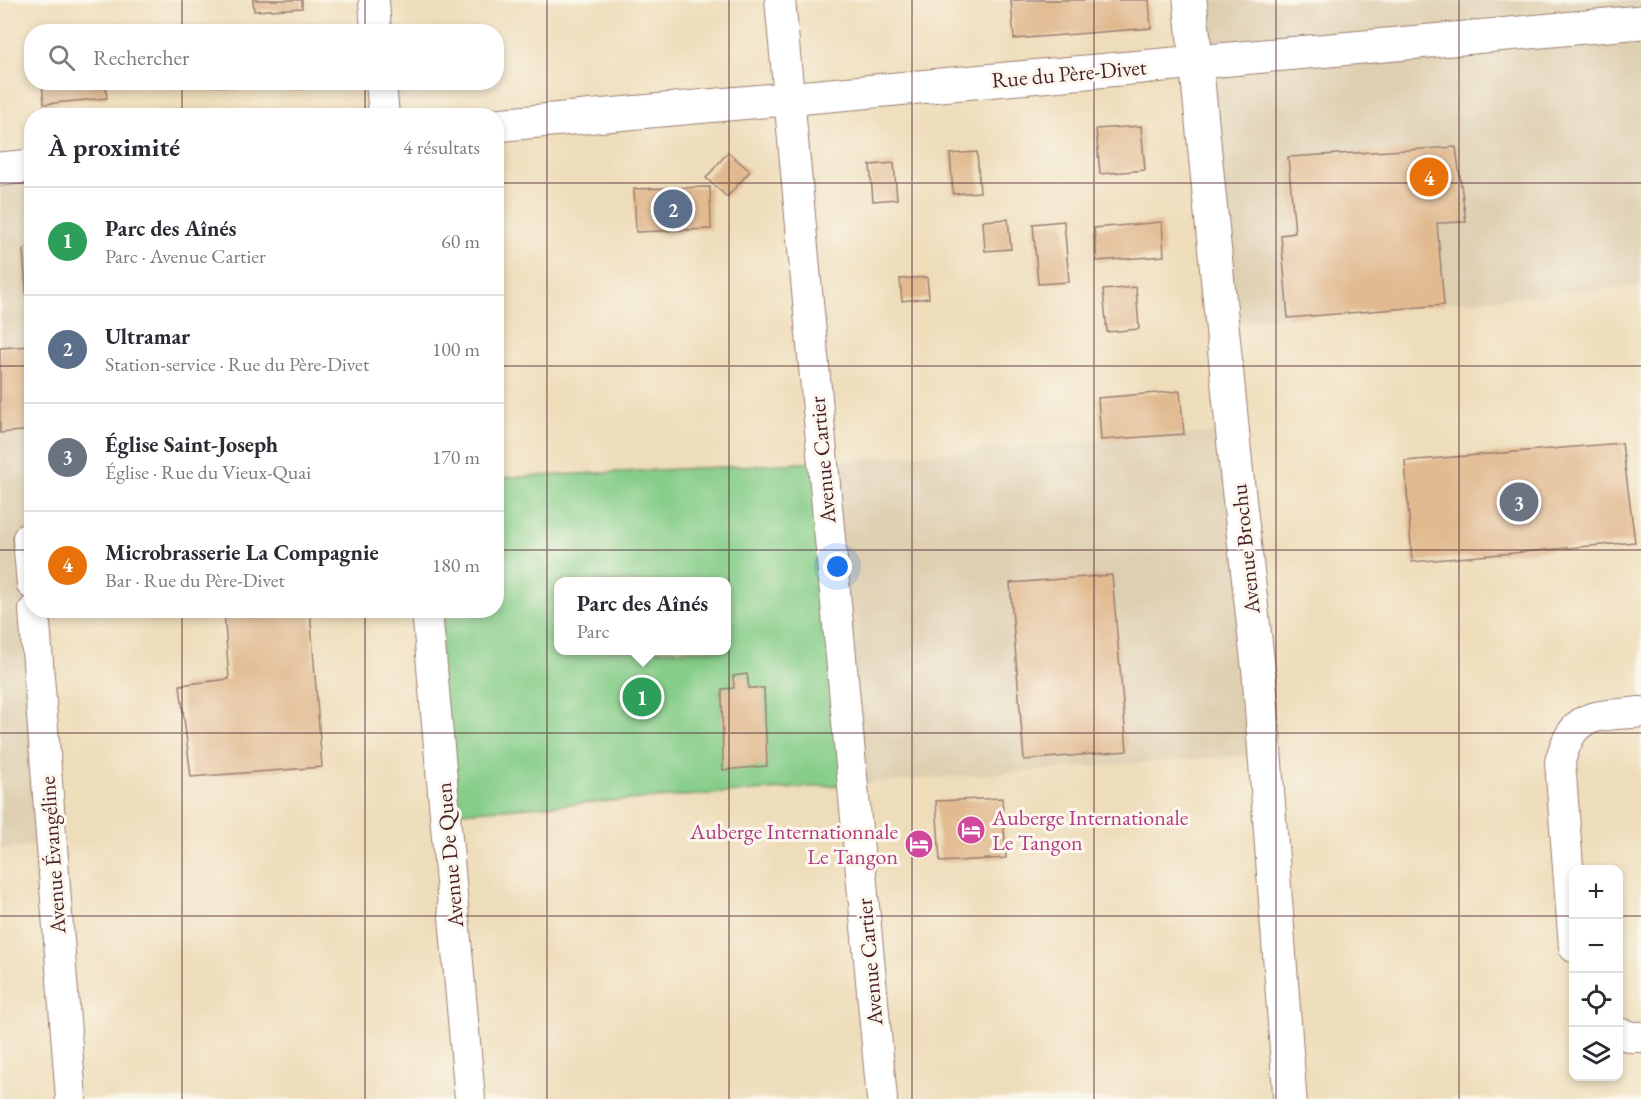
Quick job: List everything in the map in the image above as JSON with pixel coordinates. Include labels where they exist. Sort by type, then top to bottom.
[{"type":"street","points":[[374,0],[376,24]]},
{"type":"street","name":"Avenue Cartier","points":[[780,0],[882,1099]]},
{"type":"street","name":"Avenue Brochu","points":[[1190,0],[1259,674],[1290,1099]]},
{"type":"street","name":"Rue du Père-Divet","points":[[504,124],[1641,22]]},
{"type":"street","points":[[382,90],[383,108]]},
{"type":"street","points":[[0,169],[24,167]]},
{"type":"street","name":"Avenue Évangéline","points":[[34,618],[71,1099]]},
{"type":"street","name":"Avenue De Quen","points":[[428,618],[470,1099]]},
{"type":"street","points":[[1572,919],[1560,762],[1565,742],[1579,722],[1599,716],[1641,712]]},
{"type":"street","points":[[1623,1034],[1641,1037]]},
{"type":"shaded area","points":[[1190,0],[1641,0],[1641,286],[1226,322]]},
{"type":"shaded area","points":[[24,167],[24,618],[30,618],[36,845],[0,849],[0,169]]},
{"type":"shaded area","points":[[1234,431],[1265,754],[853,784],[820,462]]},
{"type":"green space","points":[[820,462],[853,784],[445,813],[435,618],[504,618],[504,478]]},
{"type":"building","points":[[253,0],[302,0],[302,8],[254,11]]},
{"type":"building","points":[[1011,0],[1149,0],[1151,28],[1014,39]]},
{"type":"building","points":[[43,90],[106,90],[107,98],[44,104]]},
{"type":"building","points":[[1141,126],[1145,170],[1100,174],[1096,129]]},
{"type":"building","points":[[1456,147],[1466,222],[1437,223],[1444,305],[1288,318],[1281,235],[1295,233],[1288,157]]},
{"type":"building","points":[[728,152],[750,171],[727,197],[706,178]]},
{"type":"building","points":[[977,152],[980,192],[953,194],[950,154]]},
{"type":"building","points":[[894,163],[897,199],[873,201],[870,165]]},
{"type":"building","points":[[710,187],[711,229],[636,232],[634,189]]},
{"type":"building","points":[[1008,219],[1011,249],[985,251],[983,221]]},
{"type":"building","points":[[1064,221],[1069,282],[1038,284],[1033,224]]},
{"type":"building","points":[[1162,222],[1164,256],[1097,261],[1094,228]]},
{"type":"building","points":[[927,277],[929,298],[902,301],[900,279]]},
{"type":"building","points":[[1136,287],[1139,329],[1107,332],[1103,290]]},
{"type":"building","points":[[24,346],[24,431],[0,433],[0,348]]},
{"type":"building","points":[[1180,391],[1184,434],[1101,440],[1098,398]]},
{"type":"building","points":[[1622,443],[1635,542],[1412,562],[1405,461]]},
{"type":"building","points":[[1112,575],[1127,751],[1024,760],[1010,583]]},
{"type":"building","points":[[225,618],[311,618],[322,767],[191,777],[180,685],[229,679]]},
{"type":"building","points":[[747,674],[749,688],[764,688],[767,766],[723,770],[722,689],[734,688],[733,676]]},
{"type":"building","name":"Auberge Internationale Le Tangon","points":[[1002,798],[1006,858],[940,862],[936,801]]},
{"type":"place","name":"Microbrasserie La Compagnie","points":[[1429,177]]},
{"type":"place","name":"Ultramar","points":[[673,209]]},
{"type":"place","name":"Église Saint-Joseph","points":[[1519,502]]},
{"type":"place","name":"Parc des Aînés","points":[[642,697]]},
{"type":"place","name":"Auberge Internationale Le Tangon","points":[[971,830]]},
{"type":"place","name":"Auberge Internationnale Le Tangon","points":[[919,844]]}]
